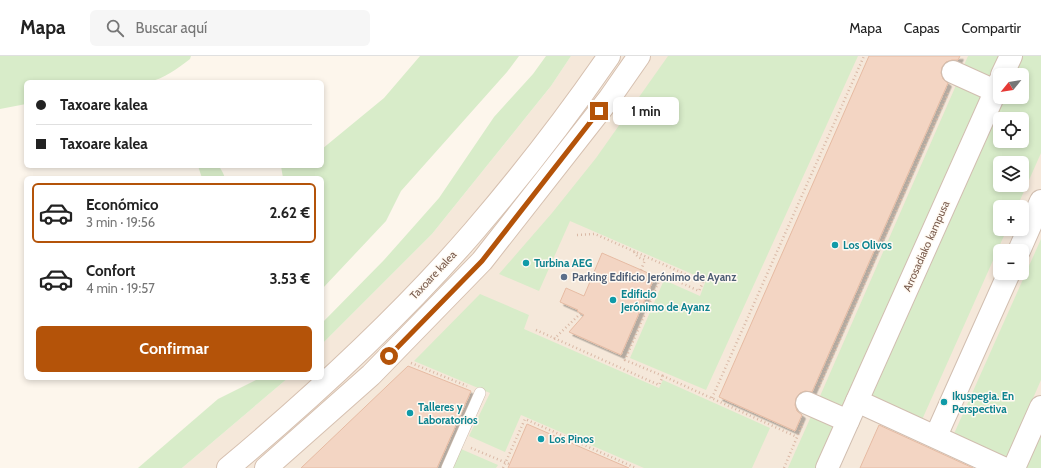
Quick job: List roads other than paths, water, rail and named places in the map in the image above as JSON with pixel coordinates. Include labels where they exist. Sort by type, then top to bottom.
[{"type":"street","name":"Taxoare kalea","points":[[228,468],[283,421],[381,331],[462,244],[515,183],[609,56]]},
{"type":"street","points":[[266,468],[371,375],[482,261],[609,99],[639,56]]},
{"type":"street","name":"Arrosadiako kampusa","points":[[1005,68],[1011,56]]},
{"type":"street","points":[[955,73],[993,81]]},
{"type":"street","name":"Arrosadiako kampusa","points":[[827,468],[993,95]]},
{"type":"street","points":[[1021,244],[1041,201]]},
{"type":"street","points":[[936,436],[1006,280]]},
{"type":"street","points":[[857,401],[1003,468]]},
{"type":"street","points":[[809,404],[848,421]]},
{"type":"street","points":[[1014,468],[1041,407]]},
{"type":"lane","points":[[447,468],[477,391]]},
{"type":"place","name":"Los Olivos","points":[[835,245]]},
{"type":"place","name":"Turbina AEG","points":[[526,263]]},
{"type":"place","name":"Parking Edificio Jerónimo de Ayanz","points":[[564,277]]},
{"type":"place","name":"Edificio Jerónimo de Ayanz","points":[[613,300]]},
{"type":"place","name":"Ikuspegia. En Perspectiva","points":[[944,402]]},
{"type":"place","name":"Talleres y Laboratorios","points":[[410,413]]},
{"type":"place","name":"Los Pinos","points":[[541,439]]}]
